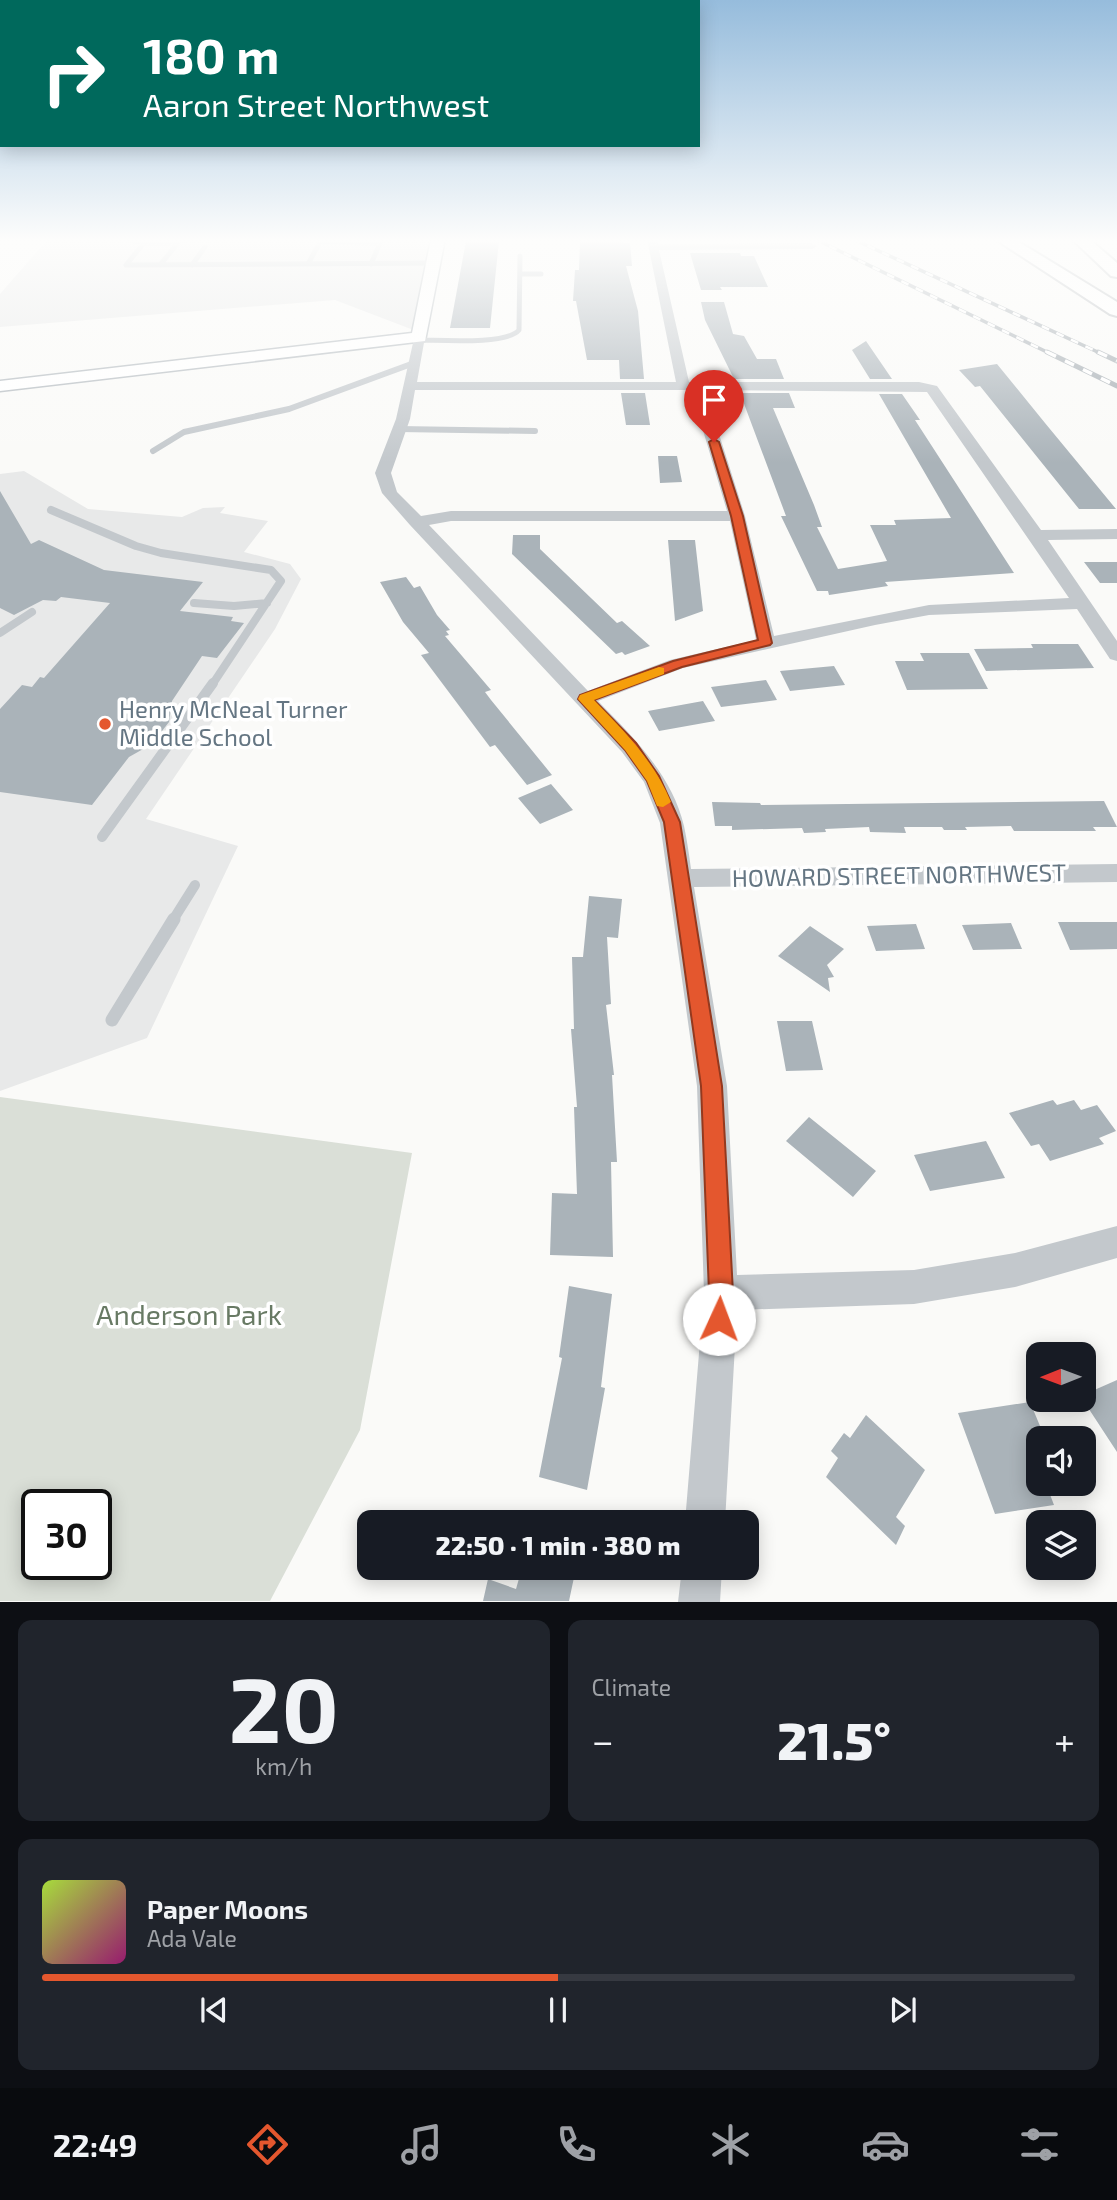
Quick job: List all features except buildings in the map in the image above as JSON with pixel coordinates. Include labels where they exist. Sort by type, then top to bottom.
[{"type":"street","points":[[424,314],[399,429],[383,473],[390,494],[631,747],[654,780],[672,822],[712,1086],[721,1293],[706,1510]]},
{"type":"street","points":[[671,314],[690,387],[737,516],[766,643]]},
{"type":"street","points":[[0,386],[416,357],[690,387],[919,386],[936,392],[1084,603],[1117,655]]},
{"type":"street","points":[[416,523],[451,516],[737,516]]},
{"type":"street","points":[[1036,535],[1117,534]]},
{"type":"street","points":[[585,699],[677,664],[766,643],[929,611],[997,605],[1084,603]]},
{"type":"street","name":"HOWARD STREET NORTHWEST","points":[[682,878],[1117,873]]},
{"type":"street","points":[[721,1293],[914,1287],[1015,1270],[1117,1242]]},
{"type":"street","points":[[699,1601],[701,1580]]},
{"type":"lane","points":[[153,451],[167,438],[202,425],[220,425],[285,409],[356,387],[416,357],[515,335],[519,330],[519,314]]},
{"type":"lane","points":[[399,429],[535,431]]},
{"type":"lane","points":[[51,510],[110,536],[161,553],[271,570],[281,581],[196,709],[102,837]]},
{"type":"lane","points":[[194,603],[234,606],[267,603]]},
{"type":"lane","points":[[0,633],[32,612]]},
{"type":"lane","points":[[112,1020],[195,885]]},
{"type":"shaded area","points":[[0,314],[164,314],[0,327]]},
{"type":"shaded area","points":[[371,314],[428,314],[424,334]]},
{"type":"shaded area","name":"Henry McNeal Turner Middle School","points":[[24,471],[88,509],[182,517],[203,508],[225,507],[220,513],[268,521],[244,552],[290,564],[301,579],[275,629],[146,819],[238,846],[147,1038],[0,1091],[0,474]]},
{"type":"green space","name":"Anderson Park","points":[[0,1097],[412,1153],[360,1430],[270,1601],[0,1601]]},
{"type":"railway","points":[[968,314],[1051,354]]},
{"type":"railway","points":[[1015,314],[1102,354]]},
{"type":"railway","points":[[1047,352],[1117,386]]},
{"type":"railway","points":[[1098,352],[1117,361]]},
{"type":"slow traffic","points":[[659,671],[585,699],[631,747],[654,780],[663,802]]},
{"type":"place","name":"Henry McNeal Turner Middle School","points":[[105,724]]},
{"type":"route","points":[[714,442],[737,516],[766,643],[677,664],[585,699],[631,747],[654,780],[672,822],[712,1086],[721,1293],[719,1319]]}]
